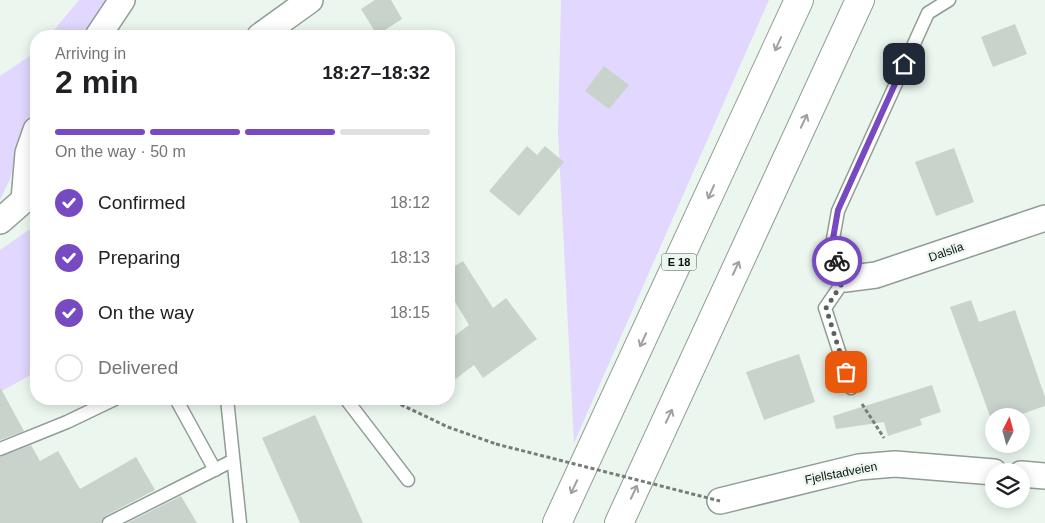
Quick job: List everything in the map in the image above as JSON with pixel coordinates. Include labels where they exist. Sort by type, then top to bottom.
[{"type":"highway","name":"E 18","points":[[557,523],[798,0]]},
{"type":"highway","points":[[620,523],[860,0]]},
{"type":"street","points":[[102,30],[122,0]]},
{"type":"street","points":[[268,30],[310,0]]},
{"type":"street","points":[[0,221],[30,196],[28,153],[30,147]]},
{"type":"street","name":"Dalslia","points":[[845,279],[876,275],[1045,218]]},
{"type":"street","name":"Fjellstadveien","points":[[720,501],[859,467],[895,464],[985,471]]},
{"type":"street","points":[[1030,475],[1045,476]]},
{"type":"lane","points":[[851,388],[826,308],[845,279],[831,250],[838,210],[928,13],[948,0]]},
{"type":"lane","points":[[0,449],[67,422],[102,405]]},
{"type":"lane","points":[[179,405],[215,470]]},
{"type":"lane","points":[[227,405],[240,523]]},
{"type":"lane","points":[[351,405],[408,480]]},
{"type":"lane","points":[[109,523],[232,461]]},
{"type":"path","points":[[851,388],[881,431],[895,464]]},
{"type":"path","points":[[401,405],[448,427],[496,444],[720,501]]},
{"type":"shaded area","points":[[79,0],[109,0],[89,30],[54,30]]},
{"type":"shaded area","points":[[561,0],[769,0],[574,443],[558,132]]},
{"type":"shaded area","points":[[30,56],[30,119],[26,125],[10,179],[0,200],[0,76]]},
{"type":"shaded area","points":[[30,229],[30,375],[0,392],[0,250]]},
{"type":"building","points":[[375,0],[391,0],[402,19],[385,30],[374,30],[361,9]]},
{"type":"building","points":[[1015,24],[1027,54],[993,67],[981,37]]},
{"type":"building","points":[[604,66],[629,85],[609,109],[585,91]]},
{"type":"building","points":[[527,146],[537,155],[545,146],[564,162],[519,216],[489,191]]},
{"type":"building","points":[[954,148],[974,202],[936,216],[915,162]]},
{"type":"building","points":[[463,261],[493,308],[506,298],[537,339],[483,378],[474,365],[455,379],[455,336],[469,325],[455,302],[455,266]]},
{"type":"building","points":[[971,300],[979,322],[1015,310],[1045,397],[1045,406],[1030,411],[1030,408],[987,408],[950,307]]},
{"type":"building","points":[[799,354],[815,402],[764,420],[746,372]]},
{"type":"building","points":[[932,385],[941,412],[920,419],[922,425],[888,436],[884,422],[836,429],[833,416]]},
{"type":"building","points":[[0,387],[24,431],[0,440]]},
{"type":"building","points":[[315,415],[363,523],[300,523],[262,438]]},
{"type":"building","points":[[31,445],[40,461],[58,451],[80,489],[136,457],[155,490],[105,516],[101,523],[0,523],[0,457]]},
{"type":"building","points":[[181,496],[197,523],[127,523]]},
{"type":"way so far","points":[[837,261],[845,279],[826,308],[846,372]]},
{"type":"route","points":[[837,261],[831,250],[838,210],[904,64]]}]
